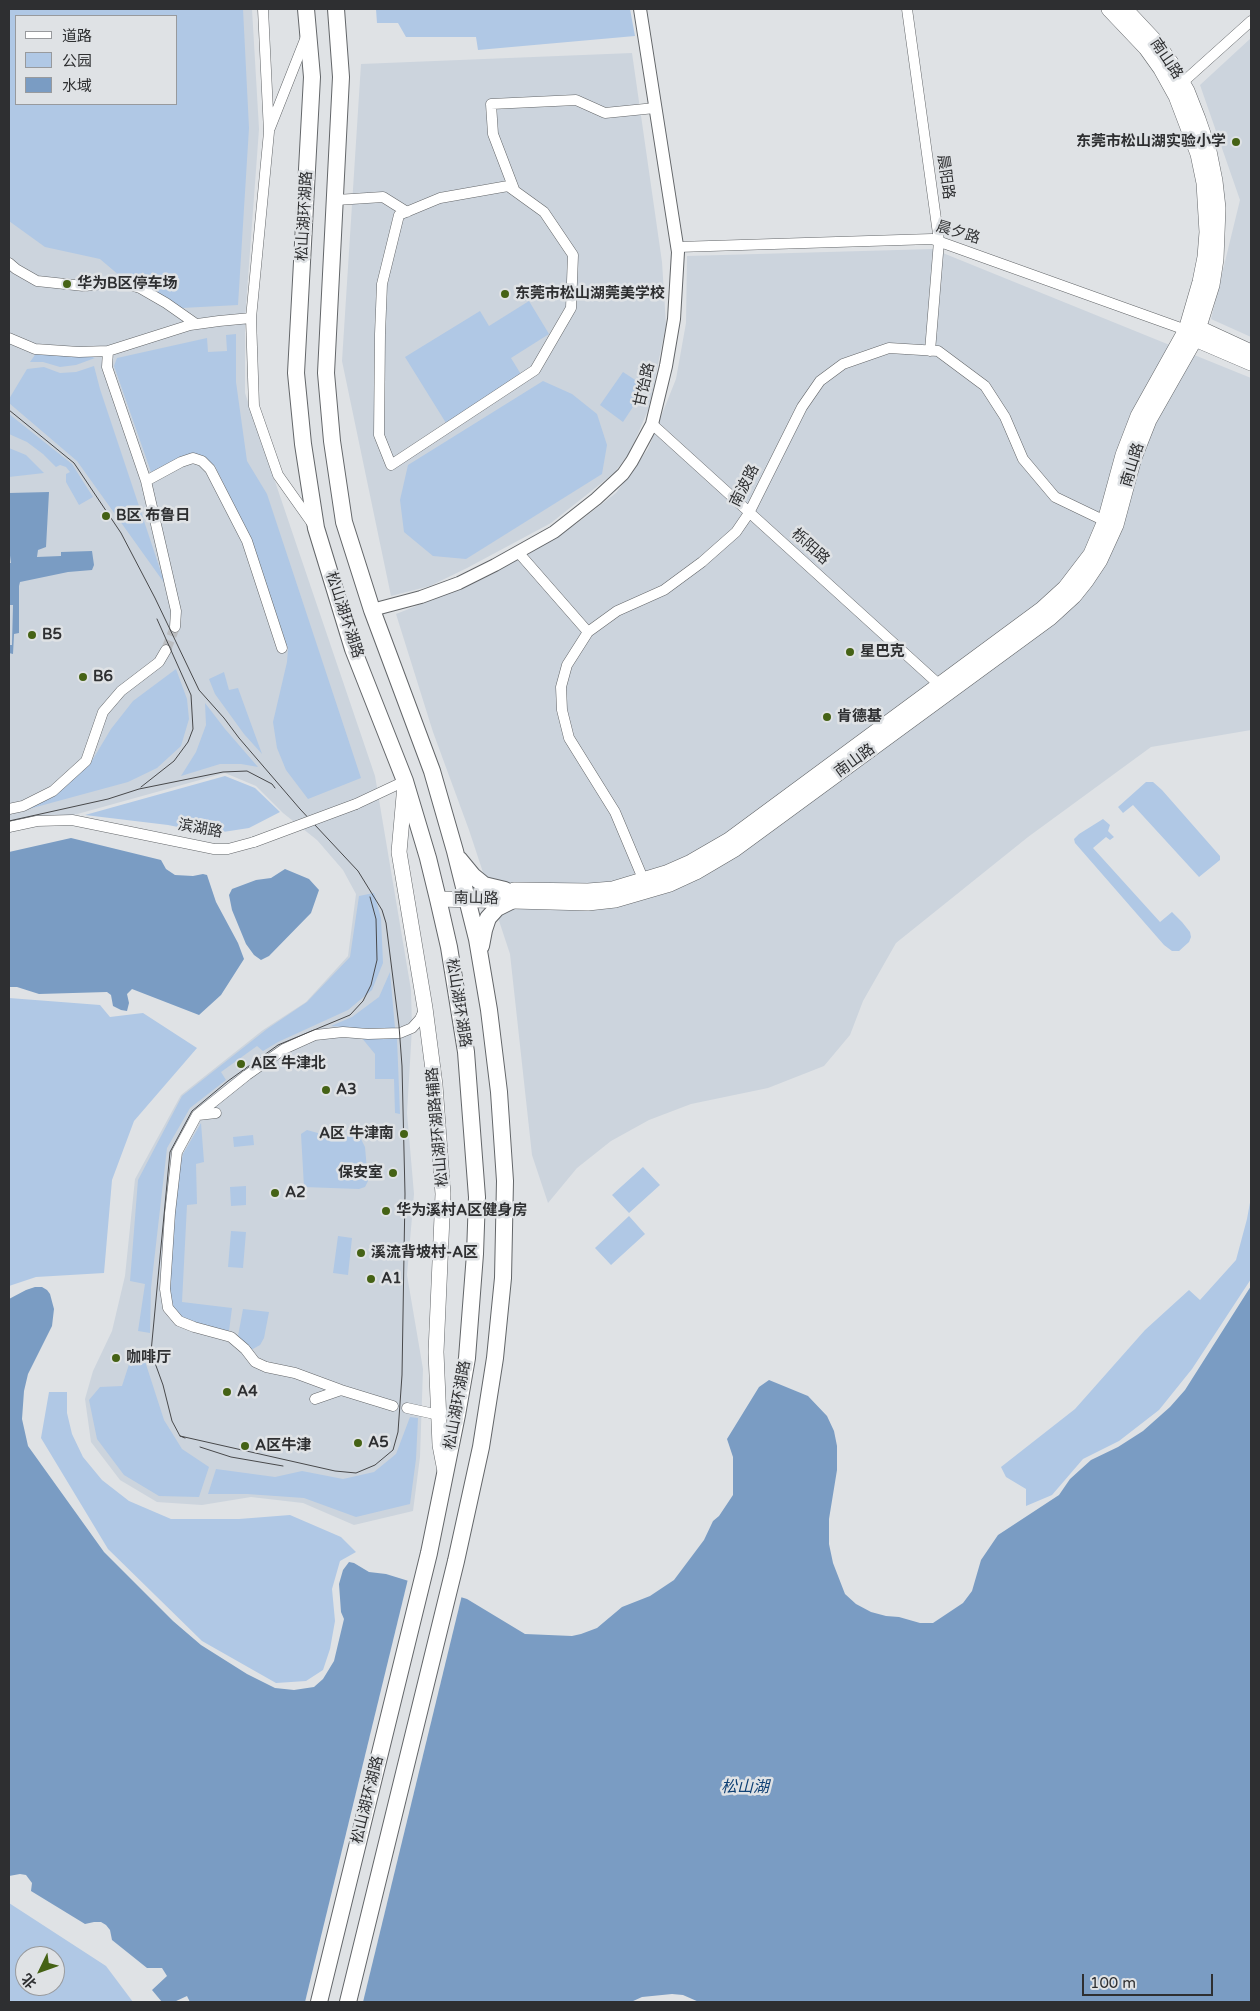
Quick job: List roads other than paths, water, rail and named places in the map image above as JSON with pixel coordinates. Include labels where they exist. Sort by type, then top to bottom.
[{"type":"main road","name":"松山湖环湖路","points":[[306,9],[312,77],[296,373],[303,444],[316,528],[353,649],[405,781],[438,898],[449,947],[462,1024],[470,1092],[476,1197],[474,1263],[467,1358],[446,1476],[429,1553],[319,2002]]},
{"type":"main road","name":"松山湖环湖路","points":[[336,9],[341,77],[326,373],[332,441],[344,522],[372,610],[429,763],[466,895],[489,1010],[499,1092],[505,1182],[502,1278],[481,1447],[456,1561],[348,2002]]},
{"type":"main road","name":"南山路","points":[[1109,9],[1146,48],[1177,86]]},
{"type":"main road","name":"南山路","points":[[438,898],[466,895],[509,895],[612,889],[644,881],[691,862],[729,840],[944,689],[1050,618],[1074,596],[1086,581],[1100,560],[1116,525],[1134,458],[1149,420],[1193,332],[1205,257],[1207,209],[1204,183],[1198,154],[1171,62],[1155,41],[1125,9]]},
{"type":"main road","name":"南山路","points":[[509,895],[588,902],[614,900],[670,884],[696,872],[735,850],[944,689],[1042,609],[1065,588],[1091,554],[1105,521],[1123,455],[1138,416],[1193,332]]},
{"type":"main road","points":[[1193,332],[1251,352]]},
{"type":"main road","points":[[1193,332],[1251,363]]},
{"type":"main road","name":"松山湖环湖路辅路","points":[[405,781],[399,852],[425,1008],[437,1103],[443,1194],[436,1330],[440,1445],[446,1476]]},
{"type":"main road","points":[[455,852],[461,862],[478,881],[509,895],[488,918],[482,938],[480,958]]},
{"type":"street","points":[[263,9],[268,132],[251,318],[254,406],[278,475],[316,528]]},
{"type":"street","name":"甘饴路","points":[[372,610],[420,597],[459,582],[554,532],[612,485],[632,461],[652,424],[666,366],[674,319],[678,278],[678,247],[640,9]]},
{"type":"street","name":"晨阳路","points":[[907,9],[939,241],[930,350]]},
{"type":"street","points":[[1177,86],[1251,22]]},
{"type":"street","points":[[268,132],[308,31]]},
{"type":"street","points":[[514,189],[492,134],[491,104],[576,100],[605,113],[655,108]]},
{"type":"street","points":[[508,186],[514,189],[544,212],[573,255],[571,308],[534,370],[391,465],[379,434],[382,284],[399,216],[407,212],[440,198],[508,186]]},
{"type":"street","points":[[336,200],[383,197],[407,212]]},
{"type":"street","name":"晨夕路","points":[[678,247],[932,238],[1193,332]]},
{"type":"street","points":[[9,263],[37,281],[84,286],[121,282],[140,288],[196,324]]},
{"type":"street","points":[[9,338],[34,349],[79,352],[108,351],[145,338],[196,324],[251,318]]},
{"type":"street","name":"南波路","points":[[644,881],[615,812],[569,738],[562,710],[561,687],[567,665],[588,632],[617,611],[664,590],[702,562],[736,532],[749,513],[802,407],[820,381],[843,364],[889,348],[938,351],[985,386],[1005,417],[1023,459],[1055,497],[1105,521]]},
{"type":"street","points":[[108,351],[107,367],[146,481],[176,611],[175,627]]},
{"type":"street","name":"栎阳路","points":[[652,424],[944,689]]},
{"type":"street","points":[[146,481],[181,462],[193,458],[202,462],[210,469],[247,541],[282,648]]},
{"type":"street","points":[[518,552],[588,632]]},
{"type":"street","points":[[9,808],[23,806],[53,791],[86,761],[103,712],[110,699],[159,662],[166,650]]},
{"type":"street","name":"滨湖路","points":[[9,827],[36,821],[72,820],[214,849],[228,849],[254,842],[356,804],[405,781]]},
{"type":"street","points":[[393,1406],[341,1390],[295,1372],[266,1367],[255,1362],[231,1336],[194,1327],[179,1321],[168,1308],[165,1289],[166,1269],[177,1152],[197,1115],[247,1075],[284,1049],[315,1035],[343,1032],[400,1033],[412,1028],[420,1019],[425,1008]]},
{"type":"street","points":[[197,1115],[216,1114]]},
{"type":"street","points":[[314,1399],[341,1390]]},
{"type":"street","points":[[407,1408],[439,1415]]},
{"type":"water","points":[[49,492],[46,547],[38,550],[37,557],[61,556],[61,552],[92,551],[94,565],[92,570],[68,572],[20,582],[19,633],[14,634],[13,654],[9,653],[9,645],[12,645],[13,605],[9,605],[9,563],[11,563],[9,548],[9,493]]},
{"type":"water","points":[[71,838],[161,860],[166,869],[175,875],[207,875],[216,902],[238,943],[244,959],[221,995],[199,1015],[132,989],[127,994],[129,1003],[127,1011],[113,1006],[111,995],[107,992],[39,994],[17,987],[9,987],[9,852]]},
{"type":"water","points":[[285,869],[309,879],[319,890],[311,913],[269,956],[261,960],[254,955],[246,944],[232,910],[229,895],[232,889],[256,880],[271,878]]},
{"type":"water","name":"松山湖","points":[[1251,1286],[1251,2002],[699,2002],[683,1995],[672,1994],[642,1997],[631,2002],[190,2002],[187,1996],[174,2002],[162,2002],[152,1990],[167,1976],[162,1968],[147,1968],[112,1940],[110,1930],[101,1922],[85,1924],[31,1891],[32,1883],[26,1875],[9,1876],[9,1299],[26,1290],[42,1287],[47,1290],[54,1309],[52,1326],[28,1374],[24,1391],[22,1419],[28,1446],[104,1552],[173,1621],[201,1645],[247,1674],[275,1688],[294,1690],[314,1687],[323,1679],[334,1661],[344,1619],[341,1612],[339,1584],[343,1570],[349,1562],[369,1572],[386,1574],[467,1599],[525,1634],[572,1636],[581,1634],[597,1628],[622,1607],[650,1596],[674,1580],[704,1540],[713,1521],[719,1516],[733,1495],[733,1457],[727,1439],[759,1387],[769,1380],[808,1396],[827,1416],[834,1431],[837,1446],[837,1470],[829,1519],[829,1544],[833,1563],[845,1594],[856,1604],[871,1612],[920,1623],[933,1623],[963,1603],[972,1591],[981,1560],[998,1535],[1059,1495],[1070,1479],[1091,1460],[1118,1447],[1143,1431],[1170,1407],[1185,1390]]},
{"type":"tunnel","points":[[166,650],[175,627]]},
{"type":"tram line","points":[[9,410],[74,463],[121,533],[155,598],[199,690],[300,809],[358,871],[382,910],[386,923],[402,1066],[405,1194],[402,1375],[398,1432],[393,1450],[375,1465],[356,1473],[335,1471],[180,1436]]},
{"type":"tram line","points":[[141,787],[174,761],[188,742],[193,729],[191,695],[157,619]]},
{"type":"tram line","points":[[9,821],[108,799],[139,789],[223,772],[247,771],[272,784],[275,788]]},
{"type":"tram line","points":[[185,1438],[180,1436],[172,1421],[163,1385],[151,1352],[170,1152],[192,1111],[228,1081],[278,1045],[350,1015],[363,1001],[371,985],[377,960],[376,919],[370,897]]},
{"type":"tram line","points":[[200,1447],[231,1457],[283,1466]]},
{"type":"place","name":"东莞市松山湖实验小学","points":[[1236,142]]},
{"type":"place","name":"华为B区停车场","points":[[67,284]]},
{"type":"place","name":"东莞市松山湖莞美学校","points":[[505,294]]},
{"type":"place","name":"B区 布鲁日","points":[[106,516]]},
{"type":"place","name":"B5","points":[[32,635]]},
{"type":"place","name":"星巴克","points":[[850,652]]},
{"type":"place","name":"B6","points":[[83,677]]},
{"type":"place","name":"肯德基","points":[[827,717]]},
{"type":"place","name":"A区 牛津北","points":[[241,1064]]},
{"type":"place","name":"A3","points":[[326,1090]]},
{"type":"place","name":"A区 牛津南","points":[[404,1134]]},
{"type":"place","name":"保安室","points":[[393,1173]]},
{"type":"place","name":"A2","points":[[275,1193]]},
{"type":"place","name":"华为溪村A区健身房","points":[[386,1211]]},
{"type":"place","name":"溪流背坡村-A区","points":[[361,1253]]},
{"type":"place","name":"A1","points":[[371,1279]]},
{"type":"place","name":"咖啡厅","points":[[116,1358]]},
{"type":"place","name":"A4","points":[[227,1392]]},
{"type":"place","name":"A5","points":[[358,1443]]},
{"type":"place","name":"A区牛津","points":[[245,1446]]}]
